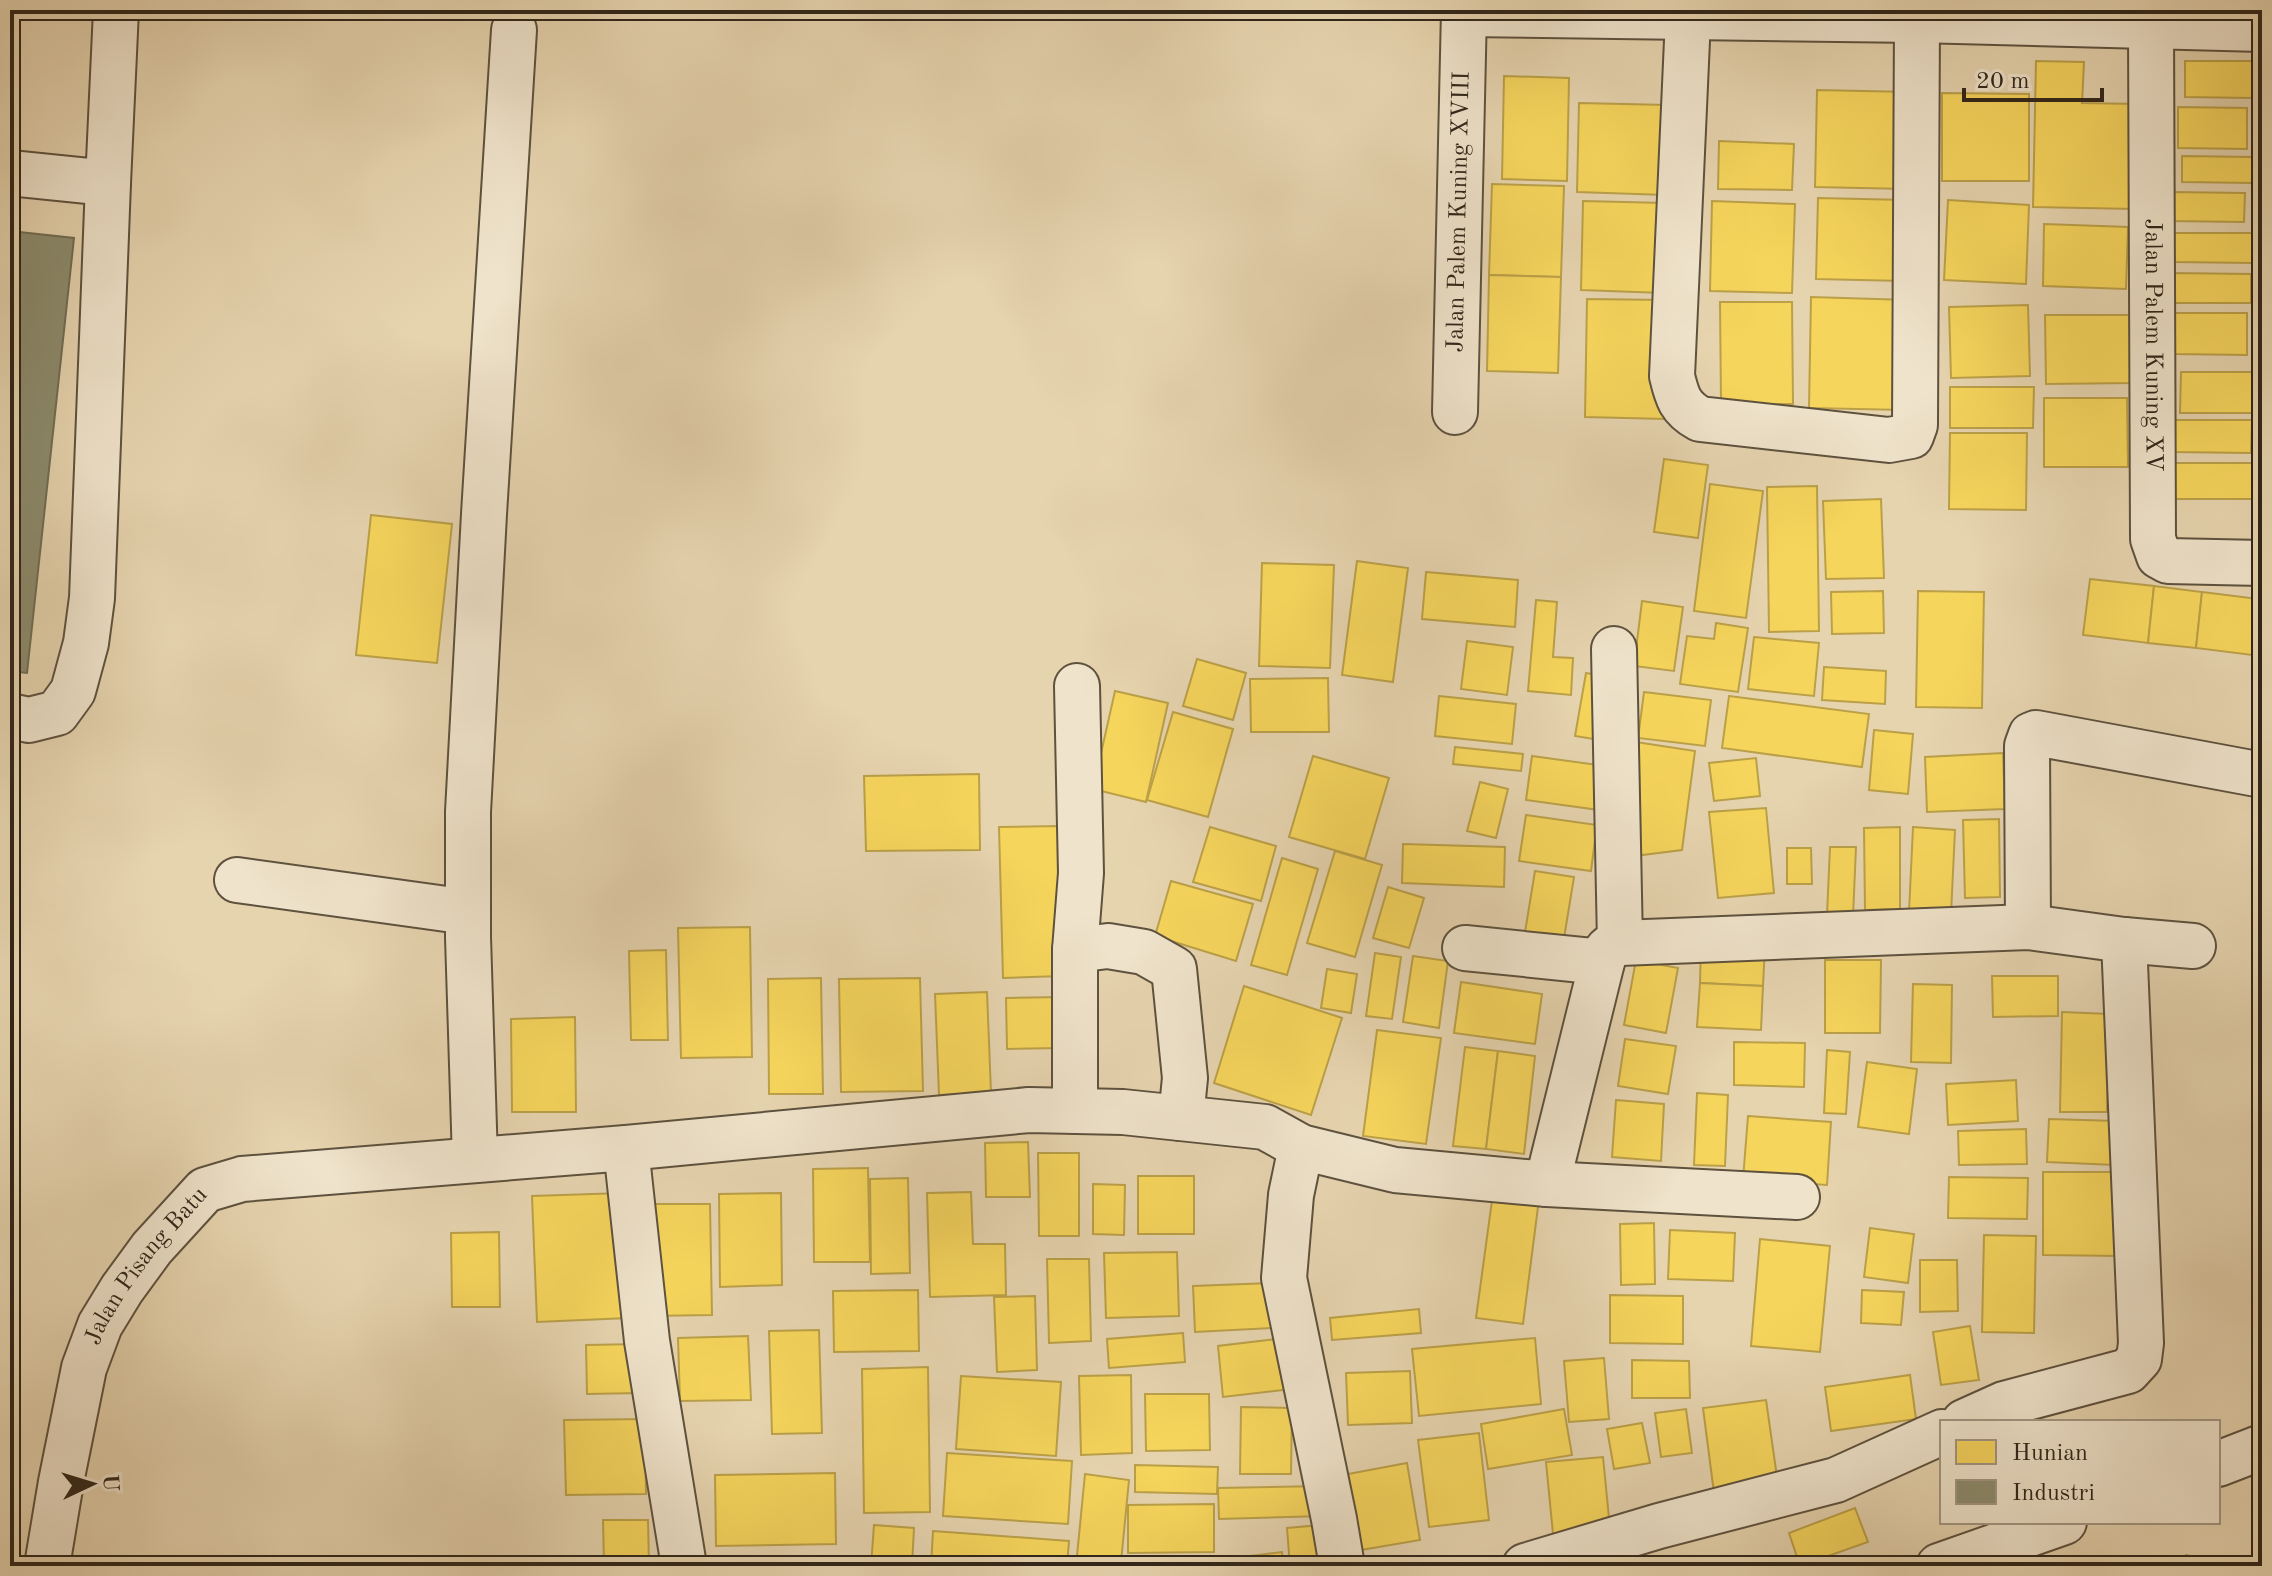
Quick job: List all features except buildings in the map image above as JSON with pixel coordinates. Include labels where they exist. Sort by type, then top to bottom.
[{"type":"street","points":[[10,716],[29,720],[57,713],[73,691],[86,643],[92,598],[116,10]]},
{"type":"street","points":[[1464,12],[2262,29]]},
{"type":"street","name":"Jalan Palem Kuning XVIII","points":[[1455,412],[1464,12]]},
{"type":"street","points":[[1688,18],[1672,376],[1676,393],[1686,411],[1700,419],[1889,440],[1911,436],[1915,425],[1917,20]]},
{"type":"street","name":"Jalan Palem Kuning XV","points":[[2151,27],[2153,539],[2159,556],[2168,561],[2262,563]]},
{"type":"street","points":[[475,1160],[468,812],[514,30]]},
{"type":"street","points":[[10,173],[108,183]]},
{"type":"street","points":[[1547,1184],[1611,952],[1614,649]]},
{"type":"street","points":[[1075,1111],[1075,950],[1081,873],[1077,686]]},
{"type":"street","points":[[2028,927],[2027,746],[2031,735],[2036,733],[2262,775]]},
{"type":"street","points":[[237,880],[468,912]]},
{"type":"street","points":[[1465,948],[1611,952],[2028,927],[2193,946]]},
{"type":"street","points":[[1968,1420],[2004,1404],[2128,1371],[2139,1359],[2141,1343],[2124,940]]},
{"type":"street","points":[[1075,950],[1108,946],[1144,952],[1174,969],[1185,1078],[1181,1118]]},
{"type":"street","name":"Jalan Pisang Batu","points":[[47,1566],[84,1368],[100,1325],[152,1248],[205,1190],[242,1179],[626,1148],[1029,1110],[1123,1112],[1265,1127],[1301,1147],[1395,1170],[1547,1184],[1797,1197]]},
{"type":"street","points":[[1301,1147],[1291,1195],[1284,1278],[1342,1566]]},
{"type":"street","points":[[626,1148],[647,1341],[684,1566]]},
{"type":"street","points":[[1525,1566],[1659,1526],[1836,1480],[1940,1433]]},
{"type":"street","points":[[2220,1463],[2262,1447]]},
{"type":"street","points":[[1939,1566],[2037,1542]]}]
